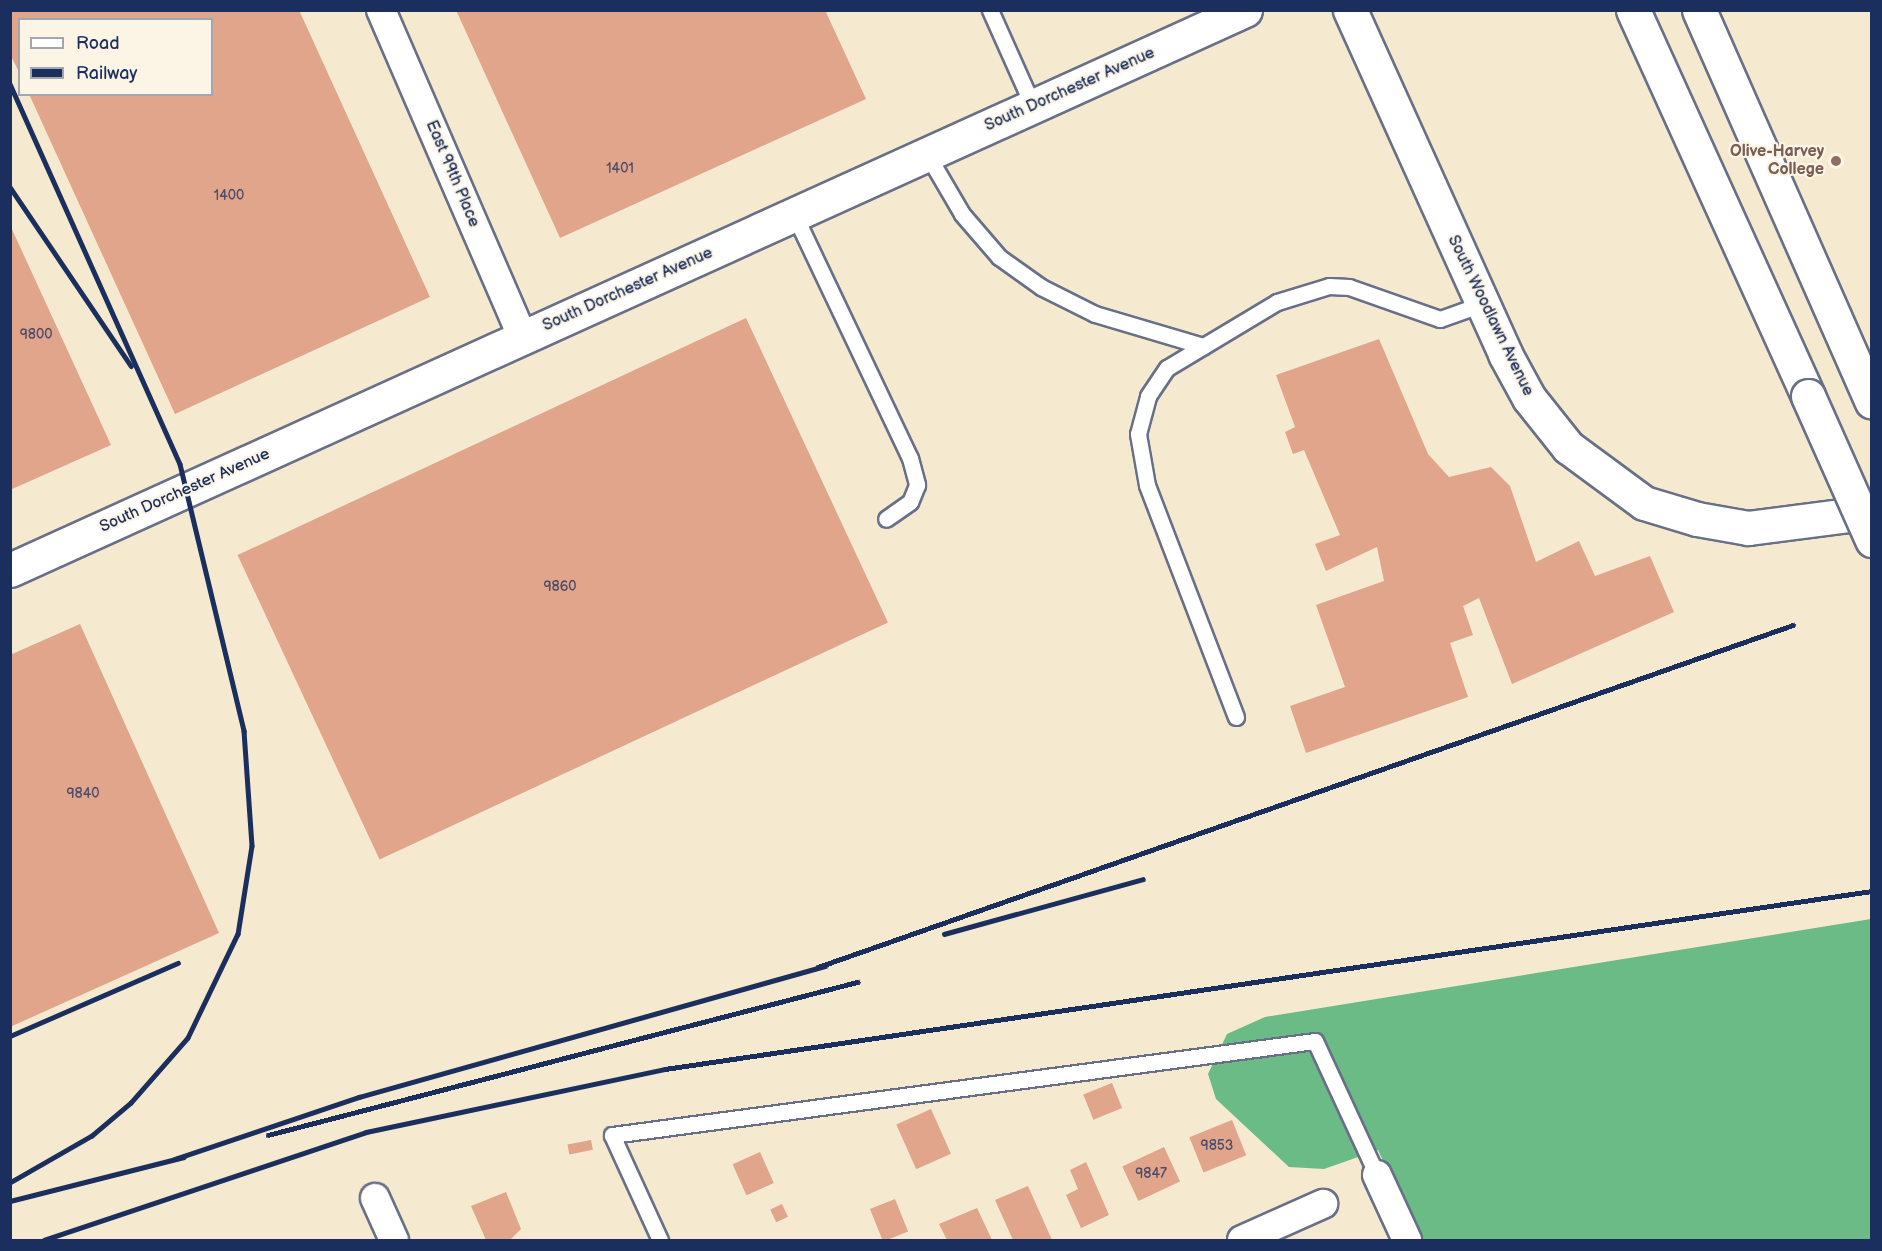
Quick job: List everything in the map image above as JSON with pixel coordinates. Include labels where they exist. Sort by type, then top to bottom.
[{"type":"main road","name":"South Dorchester Avenue","points":[[10,570],[1245,10]]},
{"type":"main road","name":"South Woodlawn Avenue","points":[[1350,10],[1482,304],[1528,398],[1568,447],[1644,503],[1748,528],[1872,512]]},
{"type":"main road","points":[[1633,10],[1872,540]]},
{"type":"main road","points":[[1699,10],[1869,396]]},
{"type":"street","name":"East 99th Place","points":[[381,10],[523,338]]},
{"type":"street","points":[[1377,1175],[1407,1240]]},
{"type":"street","points":[[375,1198],[394,1240]]},
{"type":"street","points":[[1242,1240],[1323,1204]]},
{"type":"lane","points":[[990,10],[1034,106]]},
{"type":"lane","points":[[927,154],[962,214],[999,257],[1041,287],[1095,314],[1203,346]]},
{"type":"lane","points":[[794,214],[910,458],[917,485],[910,502],[886,519]]},
{"type":"lane","points":[[1236,717],[1147,485],[1138,434],[1148,396],[1167,368],[1203,346],[1277,302],[1329,286],[1349,287],[1440,319],[1482,304]]},
{"type":"lane","points":[[660,1240],[612,1135],[1316,1041],[1377,1175]]},
{"type":"green space","points":[[1871,919],[1871,1240],[1420,1240],[1378,1150],[1324,1169],[1289,1167],[1216,1099],[1208,1074],[1227,1034],[1265,1017]]},
{"type":"building","points":[[10,10],[299,10],[430,297],[175,414],[30,96],[213,96],[213,18],[18,18],[18,70],[10,54]]},
{"type":"building","points":[[456,10],[825,10],[866,99],[560,238]]},
{"type":"building","points":[[10,225],[111,445],[10,490]]},
{"type":"building","points":[[746,318],[888,623],[380,860],[238,555]]},
{"type":"building","points":[[1379,339],[1428,454],[1449,477],[1491,467],[1510,486],[1536,562],[1579,541],[1595,576],[1650,556],[1674,612],[1512,684],[1479,598],[1463,606],[1473,635],[1450,643],[1468,697],[1306,753],[1290,706],[1345,687],[1316,605],[1384,581],[1377,547],[1326,571],[1315,544],[1340,535],[1304,450],[1293,454],[1285,432],[1295,427],[1276,375]]},
{"type":"building","points":[[80,624],[219,933],[10,1027],[10,655]]},
{"type":"building","points":[[1112,1083],[1122,1108],[1093,1120],[1083,1095]]},
{"type":"building","points":[[931,1109],[951,1154],[916,1169],[896,1124]]},
{"type":"building","points":[[1232,1120],[1246,1155],[1204,1172],[1189,1137]]},
{"type":"building","points":[[591,1140],[593,1150],[569,1154],[567,1145]]},
{"type":"building","points":[[1164,1147],[1180,1181],[1138,1201],[1122,1166]]},
{"type":"building","points":[[760,1152],[774,1183],[746,1195],[733,1164]]},
{"type":"building","points":[[1086,1162],[1109,1215],[1081,1228],[1066,1195],[1078,1189],[1070,1170]]},
{"type":"building","points":[[1028,1186],[1052,1240],[1013,1240],[995,1200]]},
{"type":"building","points":[[506,1192],[521,1229],[510,1240],[486,1240],[471,1206]]},
{"type":"building","points":[[895,1199],[908,1231],[882,1240],[870,1209]]},
{"type":"building","points":[[782,1204],[788,1217],[776,1222],[770,1209]]},
{"type":"building","points":[[977,1208],[992,1240],[947,1240],[939,1224]]},
{"type":"railway","points":[[10,84],[180,464],[244,731],[252,846],[238,934],[188,1038],[131,1103],[92,1136],[10,1183]]},
{"type":"railway","points":[[10,187],[131,366]]},
{"type":"railway","points":[[818,967],[1793,625]]},
{"type":"railway","points":[[944,934],[1143,879]]},
{"type":"railway","points":[[44,1240],[366,1132],[665,1069],[1872,891]]},
{"type":"railway","points":[[10,1036],[178,963]]},
{"type":"railway","points":[[175,1159],[359,1097],[825,966]]},
{"type":"railway","points":[[268,1135],[857,982]]},
{"type":"railway","points":[[10,1201],[184,1157]]},
{"type":"place","name":"Olive-Harvey College","points":[[1836,161]]}]
